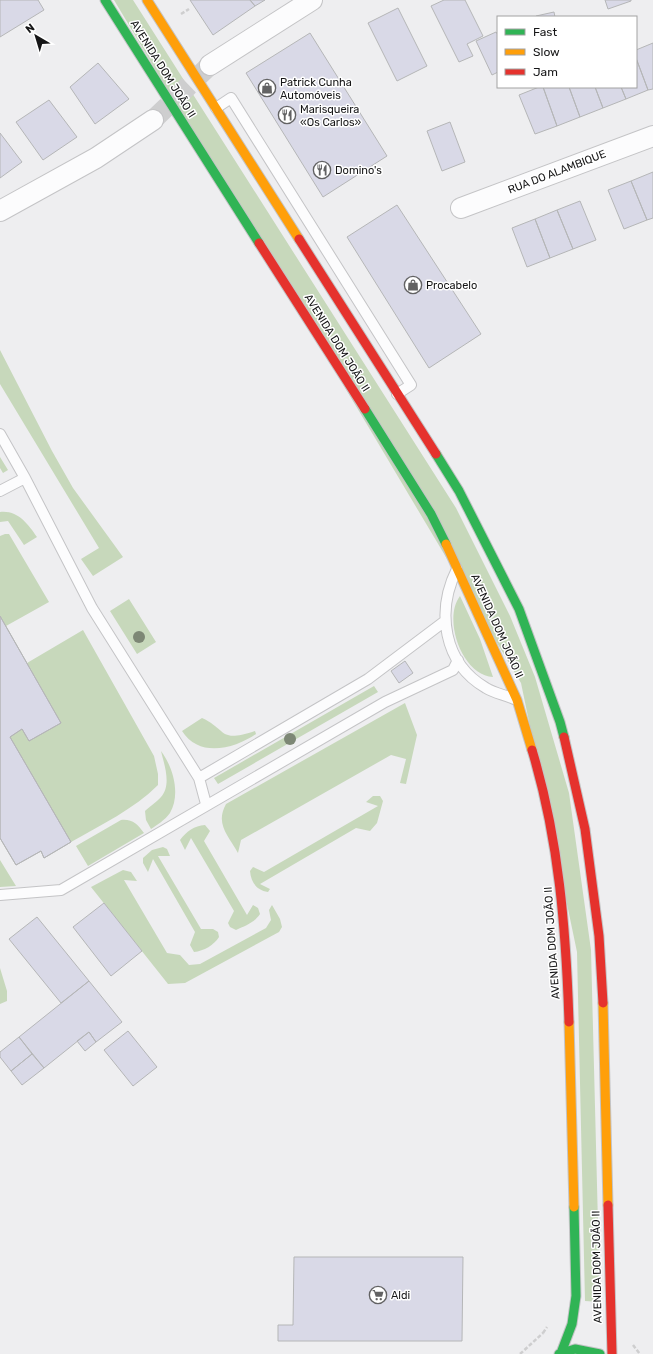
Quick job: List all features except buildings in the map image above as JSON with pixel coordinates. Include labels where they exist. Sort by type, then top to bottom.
[{"type":"main road","name":"AVENIDA DOM JOÃO II","points":[[105,0],[431,514],[458,568],[517,700],[534,756],[552,829],[564,913],[567,952],[576,1296],[572,1324],[560,1354]]},
{"type":"main road","name":"AVENIDA DOM JOÃO II","points":[[147,0],[459,492],[519,609],[560,722],[585,829],[599,936],[602,984],[612,1354]]},
{"type":"main road","name":"AVENIDA DOM JOÃO II","points":[[560,1354],[575,1349],[600,1354]]},
{"type":"street","points":[[210,65],[312,0]]},
{"type":"street","points":[[0,211],[96,158],[152,120]]},
{"type":"street","name":"RUA DO ALAMBIQUE","points":[[461,208],[653,136]]},
{"type":"lane","points":[[216,108],[230,98],[296,201],[411,385],[397,394]]},
{"type":"lane","points":[[280,211],[296,201]]},
{"type":"lane","points":[[0,434],[25,478],[92,608],[199,778],[206,804]]},
{"type":"lane","points":[[0,491],[25,478]]},
{"type":"lane","points":[[458,568],[449,584],[445,620],[446,633],[450,648],[471,676],[486,688],[517,700]]},
{"type":"lane","points":[[199,778],[368,679],[445,620]]},
{"type":"lane","points":[[0,895],[61,890],[206,804],[385,702],[453,670],[458,660]]},
{"type":"path","points":[[520,1354],[542,1333]]},
{"type":"path","points":[[631,1341],[640,1354]]},
{"type":"green space","points":[[114,0],[133,0],[456,508],[510,616],[535,677],[569,793],[591,950],[600,1302],[585,1301],[577,952],[521,683]]},
{"type":"green space","points":[[0,350],[52,451],[73,488],[123,557],[93,576],[81,559],[99,548],[0,384]]},
{"type":"green space","points":[[0,457],[8,470],[3,473],[0,468]]},
{"type":"green space","points":[[0,512],[12,513],[22,519],[37,537],[24,545],[8,521],[0,522]]},
{"type":"green space","points":[[9,534],[49,602],[6,626],[0,616],[0,536]]},
{"type":"green space","points":[[460,596],[480,639],[493,677],[482,674],[473,667],[458,645],[453,619],[455,606]]},
{"type":"green space","points":[[129,599],[156,642],[137,654],[110,611]]},
{"type":"green space","points":[[83,630],[154,756],[158,774],[158,785],[149,794],[128,809],[71,842],[10,737],[22,729],[29,741],[61,723],[27,663]]},
{"type":"green space","points":[[374,686],[378,692],[218,784],[214,778]]},
{"type":"green space","points":[[405,703],[417,735],[406,784],[400,783],[406,759],[391,755],[241,840],[238,853],[222,824],[223,811],[226,804]]},
{"type":"green space","points":[[202,718],[210,722],[224,734],[235,736],[255,731],[256,734],[238,744],[227,747],[207,748],[198,745],[189,739],[182,731]]},
{"type":"green space","points":[[161,751],[172,773],[175,798],[170,813],[151,829],[146,820],[145,811],[161,797],[167,781]]},
{"type":"green space","points":[[373,796],[380,796],[383,801],[377,823],[370,831],[356,828],[260,884],[270,889],[268,892],[255,885],[250,871],[253,867],[264,872],[378,806],[366,802]]},
{"type":"green space","points":[[121,820],[129,820],[139,827],[144,833],[88,866],[76,846]]},
{"type":"green space","points":[[205,825],[210,831],[204,841],[247,915],[253,905],[258,908],[260,914],[246,926],[236,930],[230,927],[228,923],[234,911],[191,838],[185,850],[180,840],[185,834],[197,826]]},
{"type":"green space","points":[[163,847],[167,849],[170,856],[158,856],[201,929],[213,929],[218,932],[219,937],[217,940],[205,949],[194,952],[190,945],[195,932],[153,859],[148,872],[143,863],[143,858],[152,850]]},
{"type":"green space","points":[[0,860],[16,886],[0,887]]},
{"type":"green space","points":[[123,870],[131,872],[137,881],[124,880],[167,953],[180,955],[189,965],[200,964],[266,928],[271,920],[269,910],[272,905],[280,919],[282,927],[279,932],[185,983],[168,984],[91,887]]},
{"type":"green space","points":[[0,968],[7,991],[7,1001],[0,1004]]},
{"type":"tunnel","points":[[153,120],[208,67]]},
{"type":"traffic: fast","points":[[105,0],[259,243]]},
{"type":"traffic: fast","points":[[365,409],[431,514],[446,544]]},
{"type":"traffic: fast","points":[[436,454],[459,491],[519,609],[560,722],[564,737]]},
{"type":"traffic: fast","points":[[561,1353],[572,1324],[576,1296],[574,1207]]},
{"type":"traffic: fast","points":[[559,1354],[575,1349],[600,1354]]},
{"type":"traffic: slow","points":[[147,0],[299,239]]},
{"type":"traffic: slow","points":[[446,544],[517,700],[532,750]]},
{"type":"traffic: slow","points":[[603,1003],[608,1205]]},
{"type":"traffic: slow","points":[[569,1022],[574,1207]]},
{"type":"traffic: jam","points":[[299,239],[436,454]]},
{"type":"traffic: jam","points":[[259,243],[365,409]]},
{"type":"traffic: jam","points":[[564,737],[585,829],[599,936],[603,1003]]},
{"type":"traffic: jam","points":[[532,750],[549,817],[560,885],[566,953],[569,1022]]},
{"type":"traffic: jam","points":[[608,1205],[612,1354]]},
{"type":"place","name":"Patrick Cunha Automóveis","points":[[267,88]]},
{"type":"place","name":"Marisqueira «Os Carlos»","points":[[287,115]]},
{"type":"place","name":"Domino's","points":[[322,170]]},
{"type":"place","name":"Procabelo","points":[[413,285]]},
{"type":"place","name":"Aldi","points":[[378,1295]]}]
